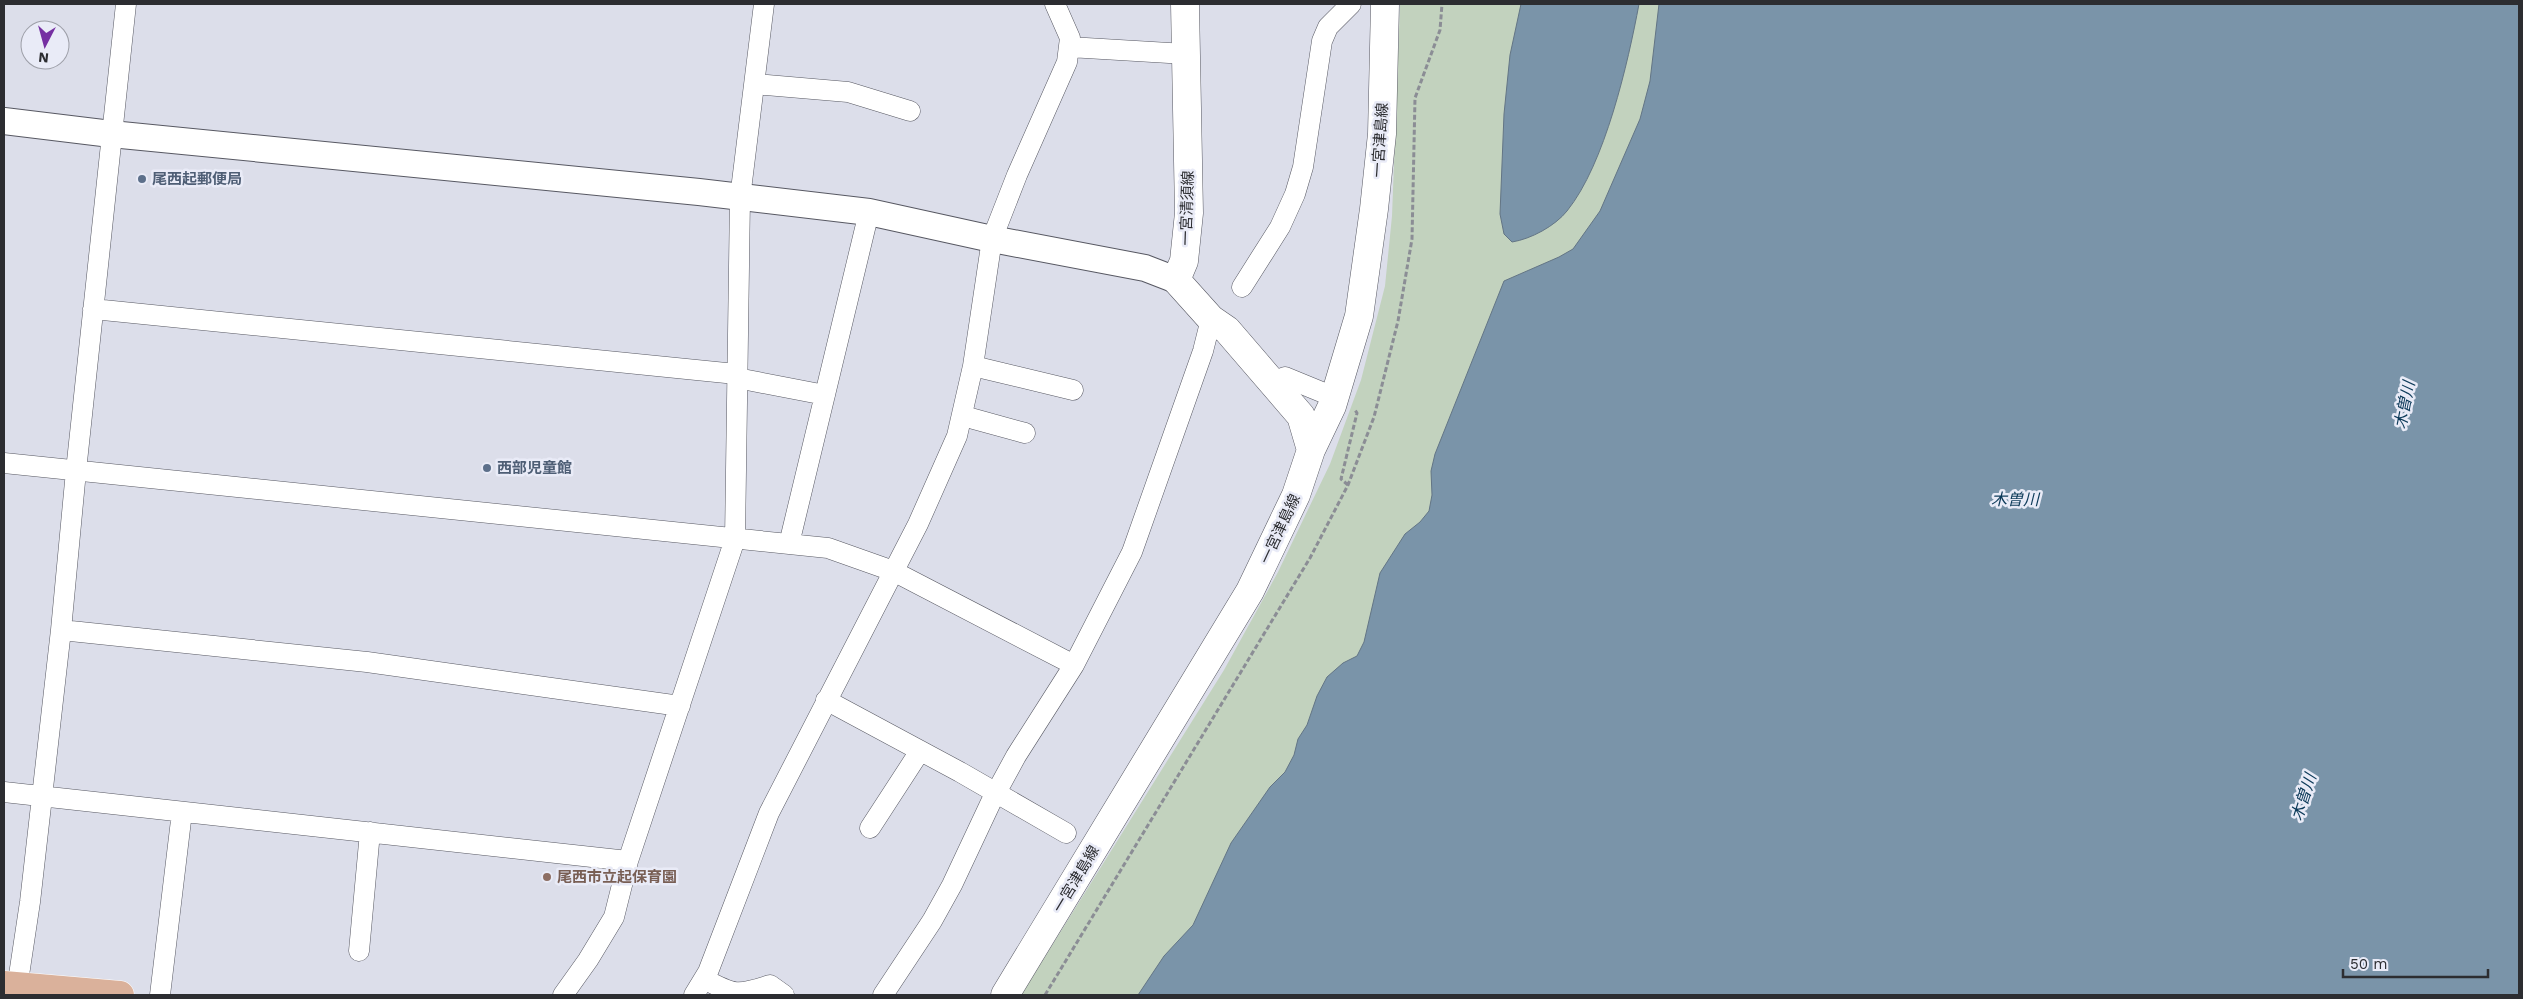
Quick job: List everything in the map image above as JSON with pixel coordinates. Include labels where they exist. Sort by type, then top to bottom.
[{"type":"main road","name":"一宮清須線","points":[[1176,280],[1184,261],[1189,213],[1185,4]]},
{"type":"main road","name":"一宮津島線","points":[[1006,995],[1250,591],[1296,496],[1311,450],[1332,406],[1359,316],[1382,134],[1385,4]]},
{"type":"main road","points":[[1176,280],[1211,319],[1227,330],[1301,416],[1311,450]]},
{"type":"main road","points":[[10,987],[120,995]]},
{"type":"street","points":[[10,987],[30,902],[40,797],[61,630],[92,309],[126,4]]},
{"type":"street","points":[[562,995],[588,960],[614,917],[628,860],[735,539],[740,198],[764,4]]},
{"type":"street","points":[[776,993],[770,985],[734,994],[699,987],[769,813],[943,468],[963,416],[992,239],[1017,175],[1058,87],[1067,62],[1070,38],[1055,4]]},
{"type":"street","points":[[1242,287],[1280,227],[1295,194],[1303,167],[1322,42],[1328,27],[1351,4]]},
{"type":"street","points":[[1069,47],[1186,54]]},
{"type":"street","points":[[755,84],[848,92],[910,111]]},
{"type":"street","points":[[4,121],[111,134],[869,212],[992,239],[1145,268],[1176,280]]},
{"type":"street","points":[[789,544],[869,212]]},
{"type":"street","points":[[92,309],[737,376],[825,395]]},
{"type":"street","points":[[883,995],[936,914],[995,794],[1016,756],[1074,665],[1132,552],[1203,351],[1211,319]]},
{"type":"street","points":[[972,366],[1073,390]]},
{"type":"street","points":[[1272,382],[1285,377],[1324,393]]},
{"type":"street","points":[[963,416],[1025,433]]},
{"type":"street","points":[[4,463],[828,548],[893,570],[1074,665]]},
{"type":"street","points":[[61,630],[367,662],[680,706]]},
{"type":"street","points":[[826,700],[1066,833]]},
{"type":"street","points":[[870,828],[920,751]]},
{"type":"street","points":[[4,792],[628,860]]},
{"type":"street","points":[[160,995],[182,812]]},
{"type":"street","points":[[359,952],[370,832]]},
{"type":"path","points":[[1412,239],[1415,98],[1440,30],[1442,4]]},
{"type":"path","points":[[1348,485],[1341,479],[1357,413],[1353,408]]},
{"type":"green space","points":[[1400,4],[1688,4],[1667,104],[1405,560],[1343,687],[1149,995],[1021,995],[1224,670],[1278,572],[1330,464],[1361,380],[1385,286],[1392,216]]},
{"type":"water","points":[[1521,4],[1639,4],[1613,112],[1604,140],[1581,191],[1567,211],[1556,222],[1535,235],[1512,242],[1504,234],[1500,214],[1504,114],[1510,55]]},
{"type":"water","name":"木曽川","points":[[1659,4],[2519,4],[2519,995],[1138,995],[1164,956],[1193,925],[1231,843],[1270,787],[1285,772],[1327,677],[1343,663],[1357,656],[1364,642],[1380,573],[1405,534],[1420,522],[1429,511],[1432,495],[1431,471],[1435,454],[1504,281],[1573,249],[1600,211],[1640,119],[1650,81]]},
{"type":"place","name":"尾西起郵便局","points":[[142,179]]},
{"type":"place","name":"西部児童館","points":[[487,468]]},
{"type":"place","name":"尾西市立起保育園","points":[[547,877]]}]
